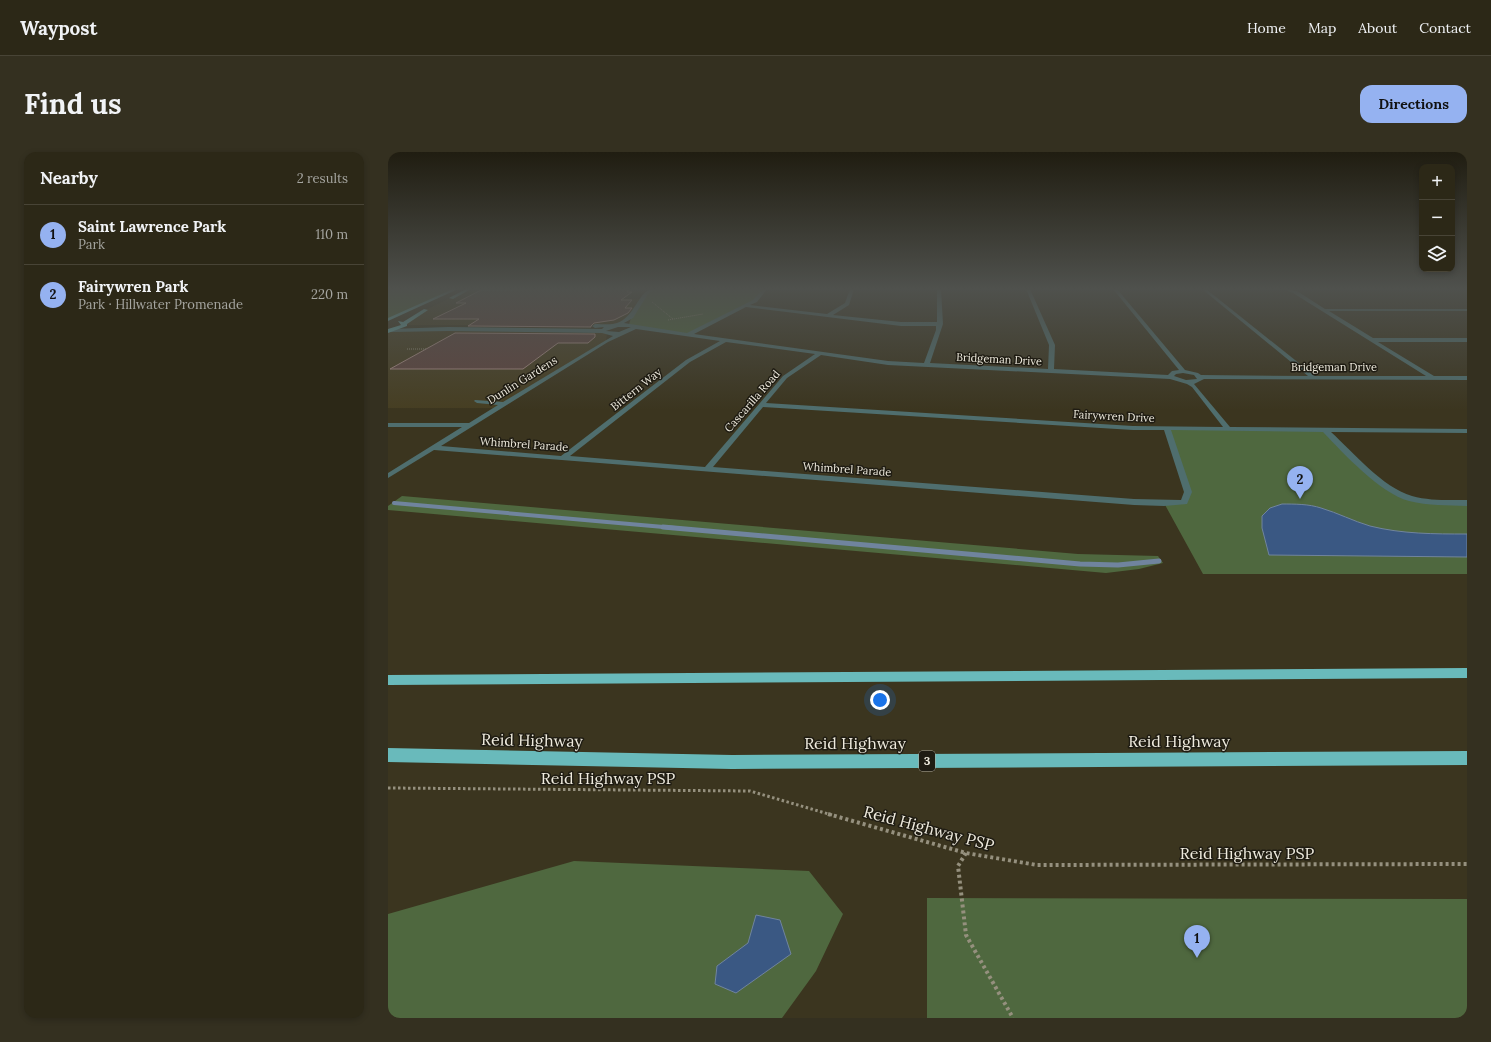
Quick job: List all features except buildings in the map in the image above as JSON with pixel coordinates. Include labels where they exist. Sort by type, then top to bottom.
[{"type":"highway","points":[[388,680],[1467,673]]},
{"type":"highway","name":"Reid Highway","points":[[388,755],[732,762],[1467,758]]},
{"type":"street","points":[[389,331],[436,329]]},
{"type":"street","points":[[470,329],[605,332],[609,329]]},
{"type":"street","name":"Dunlin Gardens","points":[[388,476],[606,341],[627,332],[629,329]]},
{"type":"street","name":"Bridgeman Drive","points":[[648,329],[888,363],[1171,377]]},
{"type":"street","points":[[687,335],[698,329]]},
{"type":"street","points":[[926,365],[938,329]]},
{"type":"street","points":[[1045,329],[1052,345],[1052,372]]},
{"type":"street","points":[[1149,329],[1183,371]]},
{"type":"street","points":[[1254,329],[1313,377]]},
{"type":"street","points":[[1355,329],[1433,378]]},
{"type":"street","points":[[605,332],[606,341]]},
{"type":"street","name":"Bridgeman Drive","points":[[605,332],[660,332]]},
{"type":"street","name":"Bittern Way","points":[[563,458],[688,360],[725,340]]},
{"type":"street","points":[[1372,340],[1467,340]]},
{"type":"street","name":"Cascarilla Road","points":[[707,469],[785,377],[819,354]]},
{"type":"street","points":[[1183,371],[1201,377],[1198,381],[1188,382],[1171,377],[1174,372],[1183,371]]},
{"type":"street","name":"Bridgeman Drive","points":[[1201,377],[1467,378]]},
{"type":"street","points":[[1188,382],[1194,386],[1229,430]]},
{"type":"street","points":[[477,401],[504,404]]},
{"type":"street","name":"Fairywren Drive","points":[[761,405],[1167,429],[1467,431]]},
{"type":"street","points":[[388,425],[469,425]]},
{"type":"street","name":"Whimbrel Parade","points":[[432,448],[1134,502],[1164,504],[1184,502],[1188,492],[1167,429]]},
{"type":"street","points":[[1326,431],[1389,488],[1403,496],[1431,502],[1467,503]]},
{"type":"street","points":[[388,470],[398,470]]},
{"type":"path","points":[[406,350],[426,349]]},
{"type":"path","name":"Reid Highway PSP","points":[[388,788],[750,791],[966,853],[1037,865],[1467,864]]},
{"type":"path","points":[[966,853],[958,866],[966,935],[1013,1018]]},
{"type":"shaded area","points":[[464,329],[607,333],[606,341],[498,408],[388,408],[388,331]]},
{"type":"green space","points":[[655,329],[698,329],[687,335]]},
{"type":"green space","points":[[1167,429],[1326,431],[1375,477],[1395,492],[1411,499],[1435,502],[1467,503],[1467,574],[1203,574],[1164,503],[1184,502],[1188,492]]},
{"type":"green space","points":[[402,496],[1078,554],[1158,556],[1163,563],[1139,569],[1106,573],[388,510],[388,506]]},
{"type":"green space","points":[[574,861],[809,871],[843,914],[816,971],[782,1018],[388,1018],[388,914]]},
{"type":"green space","points":[[927,898],[1467,899],[1467,1018],[927,1018]]},
{"type":"water","points":[[1282,504],[1302,504],[1316,507],[1370,526],[1394,531],[1430,534],[1467,534],[1467,557],[1269,555],[1262,528],[1262,516],[1270,508]]},
{"type":"water","points":[[756,915],[780,920],[791,954],[736,993],[715,984],[717,966],[748,943]]},
{"type":"waterway","points":[[394,503],[675,528]]},
{"type":"waterway","points":[[663,527],[1080,564],[1118,565],[1159,561]]},
{"type":"place","name":"Fairywren Park","points":[[1300,499]]},
{"type":"place","name":"Saint Lawrence Park","points":[[1197,958]]}]
